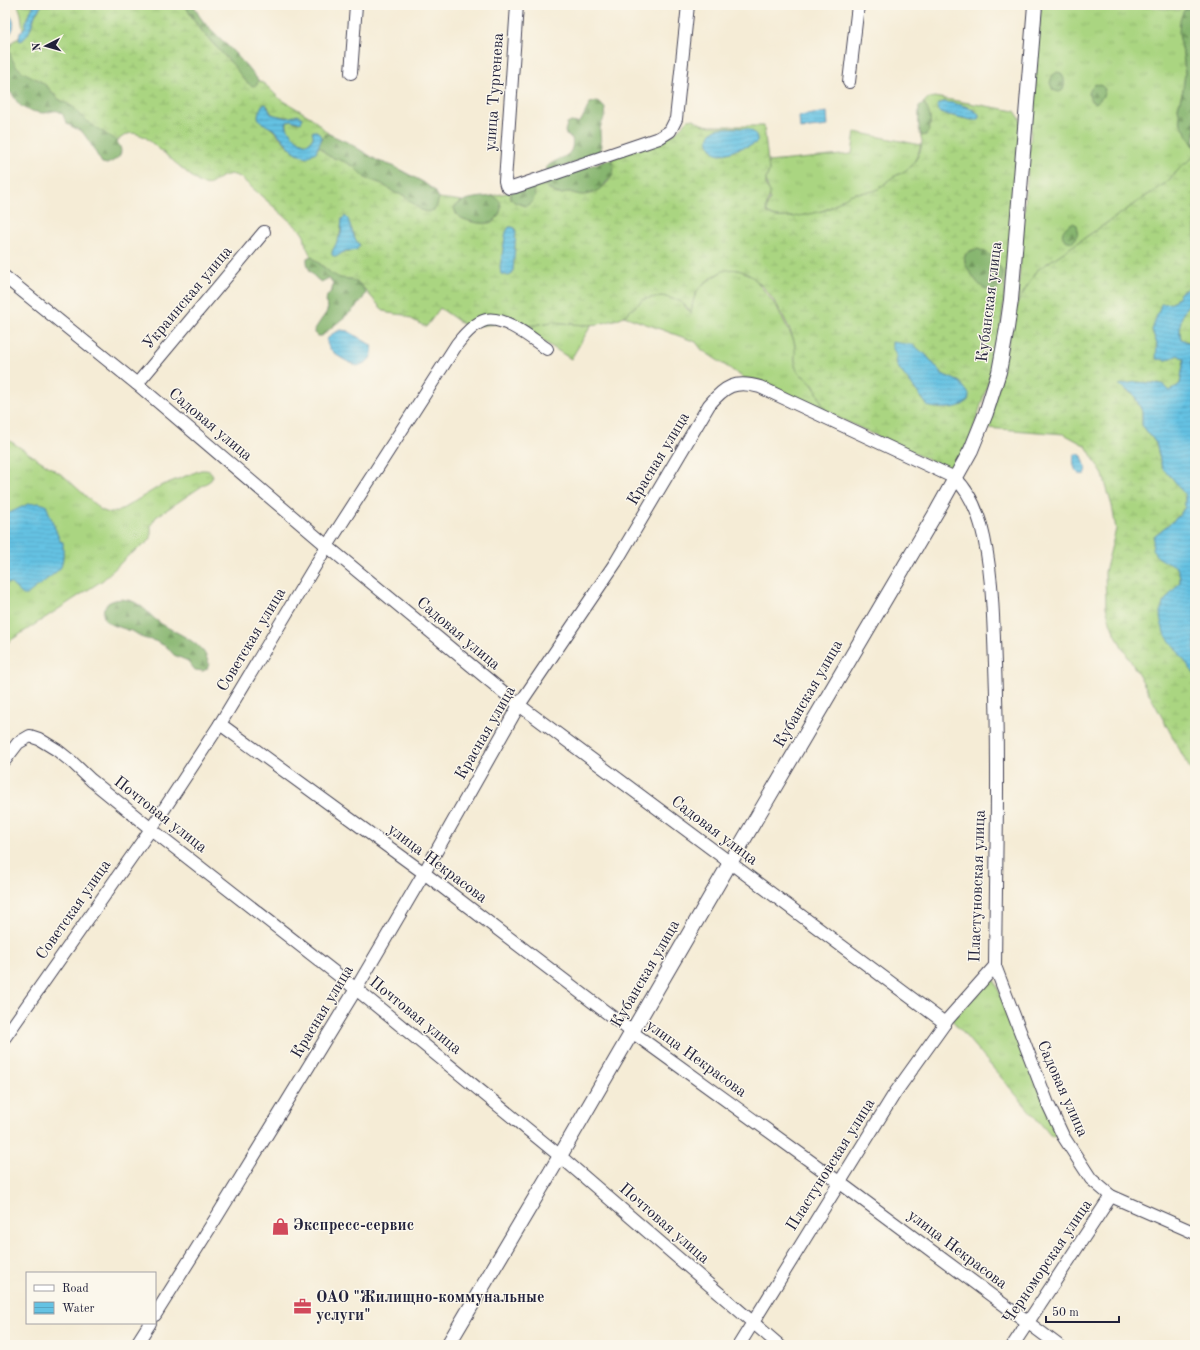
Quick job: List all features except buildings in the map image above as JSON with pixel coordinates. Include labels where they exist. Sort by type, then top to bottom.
[{"type":"street","points":[[351,73],[356,5]]},
{"type":"street","name":"улица Тургенева","points":[[518,5],[505,181],[509,188],[659,138],[666,134],[674,126],[688,5]]},
{"type":"street","points":[[849,82],[858,5]]},
{"type":"street","name":"Кубанская улица","points":[[448,1345],[560,1156],[971,450],[986,413],[998,372],[1007,328],[1012,292],[1035,5]]},
{"type":"street","name":"Украинская улица","points":[[137,384],[264,232]]},
{"type":"street","name":"Садовая улица","points":[[5,277],[137,384],[327,546],[519,705],[945,1023]]},
{"type":"street","name":"Советская улица","points":[[5,1037],[151,829],[220,724],[327,546],[449,355],[463,336],[478,324],[486,320],[496,320],[515,328],[548,349]]},
{"type":"street","name":"Красная улица","points":[[156,1313],[224,1206],[356,989],[424,873],[519,705],[616,562],[710,405],[722,392],[729,386],[737,384],[760,387],[955,478]]},
{"type":"street","name":"Пластуновская улица","points":[[738,1345],[895,1092],[945,1023],[995,966],[997,704],[990,573],[985,540],[978,514],[966,490],[955,478]]},
{"type":"street","name":"улица Некрасова","points":[[220,724],[424,873],[632,1032],[839,1182],[1058,1345]]},
{"type":"street","name":"Почтовая улица","points":[[5,760],[18,743],[30,736],[39,739],[72,762],[90,780],[356,989],[560,1156],[779,1345]]},
{"type":"street","name":"Садовая улица","points":[[995,966],[1039,1083],[1063,1136],[1091,1179],[1111,1196],[1195,1233]]},
{"type":"street","name":"Черноморская улица","points":[[1013,1345],[1111,1196]]},
{"type":"street","points":[[136,1345],[149,1324]]},
{"type":"green space","points":[[18,5],[34,5],[23,30],[21,14]]},
{"type":"green space","points":[[42,5],[185,5],[201,30],[233,65],[247,83],[253,86],[257,85],[258,80],[266,85],[279,98],[312,118],[329,134],[325,134],[322,138],[317,131],[313,139],[307,144],[296,139],[290,133],[287,122],[291,120],[298,123],[294,119],[275,115],[268,106],[259,112],[258,116],[260,120],[272,129],[291,149],[303,156],[318,149],[318,145],[328,156],[353,166],[365,178],[382,184],[395,193],[403,195],[421,210],[428,212],[434,210],[437,206],[439,198],[462,201],[454,208],[456,214],[468,221],[479,223],[492,222],[500,212],[501,204],[492,196],[511,192],[510,198],[514,202],[526,206],[532,202],[535,196],[533,189],[528,187],[551,179],[546,186],[555,193],[563,194],[568,192],[582,195],[590,194],[607,183],[611,177],[614,171],[614,165],[611,159],[674,134],[688,120],[694,119],[701,124],[710,126],[764,126],[769,171],[766,179],[766,186],[770,192],[766,210],[771,215],[777,217],[795,217],[826,210],[851,194],[871,192],[878,189],[892,178],[909,168],[915,161],[921,149],[922,142],[920,133],[922,136],[926,135],[930,127],[931,123],[928,112],[925,104],[922,104],[927,99],[934,97],[1015,111],[1021,120],[1009,258],[1000,333],[991,374],[970,439],[953,469],[948,469],[826,412],[818,393],[809,380],[797,370],[795,365],[794,341],[784,317],[775,303],[766,290],[755,279],[744,272],[731,269],[719,273],[698,289],[691,314],[688,308],[680,301],[662,296],[644,299],[624,316],[615,320],[599,324],[585,325],[552,322],[521,327],[511,322],[467,327],[440,308],[426,327],[404,315],[388,313],[381,308],[360,284],[351,279],[340,278],[332,274],[311,256],[306,246],[304,236],[300,230],[240,177],[231,174],[221,177],[208,185],[202,184],[145,137],[130,133],[117,141],[89,123],[73,107],[57,98],[42,82],[23,72],[16,66],[9,49],[13,41],[19,38],[20,41],[33,22],[35,15]],"holes":[[[943,102],[965,106],[974,110],[972,120],[940,113]],[[342,219],[352,230],[359,247],[347,251],[334,249],[341,231]],[[978,249],[991,255],[997,263],[1003,277],[1002,282],[997,289],[991,290],[981,286],[969,271],[964,258],[965,255],[972,250]],[[893,343],[900,344],[926,355],[942,374],[960,382],[928,406],[897,366]]]},
{"type":"green space","points":[[185,5],[194,5],[206,24],[255,76],[258,80],[257,85],[253,87],[244,80],[232,64],[200,29]]},
{"type":"green space","points":[[1041,5],[1124,5],[1179,10],[1180,5],[1194,5],[1184,10],[1179,34],[1185,73],[1183,90],[1178,108],[1181,124],[1195,148],[1195,156],[1182,166],[1167,182],[1036,271],[1017,304]]},
{"type":"green space","points":[[1195,5],[1195,148],[1181,124],[1178,108],[1183,90],[1185,73],[1179,34],[1180,20],[1184,10]]},
{"type":"green space","points":[[5,47],[9,49],[11,56],[19,67],[47,86],[57,98],[71,106],[89,123],[115,139],[121,150],[118,158],[107,164],[102,163],[84,134],[80,130],[70,126],[62,114],[58,111],[40,113],[21,106],[11,93],[5,89]]},
{"type":"green space","points":[[1057,72],[1061,73],[1064,81],[1063,90],[1059,92],[1053,90],[1050,83],[1052,76]]},
{"type":"green space","points":[[1096,84],[1105,89],[1102,97],[1095,103],[1091,101],[1089,94],[1091,87]]},
{"type":"green space","points":[[597,101],[602,105],[606,112],[600,128],[601,146],[598,154],[549,172],[546,168],[550,164],[564,157],[571,150],[572,138],[566,135],[565,131],[567,124],[581,121],[590,103]]},
{"type":"green space","points":[[925,104],[927,108],[931,123],[926,135],[922,136],[919,130],[919,106]]},
{"type":"green space","points":[[855,132],[921,145],[915,160],[908,169],[875,191],[854,194],[827,209],[811,214],[777,217],[770,214],[767,209],[770,200],[766,179],[769,171],[768,162],[852,154]]},
{"type":"green space","points":[[325,134],[329,134],[349,143],[378,161],[393,166],[423,182],[435,191],[439,198],[437,206],[434,210],[428,212],[421,210],[403,195],[395,193],[382,184],[365,178],[353,166],[328,156],[318,145]]},
{"type":"green space","points":[[1195,156],[1195,285],[1182,291],[1152,330],[1157,344],[1157,359],[1167,360],[1178,355],[1184,359],[1180,384],[1170,391],[1162,384],[1136,382],[1125,390],[1134,395],[1142,411],[1142,425],[1156,443],[1162,468],[1185,494],[1185,507],[1179,516],[1154,536],[1158,557],[1175,565],[1180,576],[1180,582],[1163,603],[1187,663],[1195,675],[1195,778],[1111,625],[1106,607],[1105,572],[1116,529],[1112,506],[1103,475],[1086,446],[1064,434],[987,428],[1017,304],[1036,271],[1167,182],[1182,166]]},
{"type":"green space","points":[[611,159],[615,168],[613,175],[599,190],[592,193],[583,196],[569,192],[562,194],[555,193],[546,186],[551,179]]},
{"type":"green space","points":[[528,187],[533,189],[535,196],[533,202],[526,206],[514,202],[510,198],[511,192]]},
{"type":"green space","points":[[492,196],[499,201],[501,208],[498,216],[492,222],[473,222],[463,219],[456,214],[454,208],[457,204],[466,200]]},
{"type":"green space","points":[[1073,223],[1077,225],[1078,232],[1073,242],[1065,239],[1062,234],[1069,225]]},
{"type":"green space","points":[[978,249],[991,255],[1002,272],[1002,282],[996,290],[987,289],[981,286],[966,266],[964,258],[965,255],[972,250]]},
{"type":"green space","points":[[311,256],[322,266],[340,278],[351,279],[360,284],[366,293],[358,305],[322,336],[318,336],[315,333],[315,329],[328,308],[326,301],[327,296],[332,290],[333,283],[329,278],[321,282],[315,278],[309,269],[307,262],[307,258]]},
{"type":"green space","points":[[734,269],[746,272],[755,279],[777,307],[794,341],[796,350],[795,359],[800,374],[814,387],[826,412],[761,381],[744,378],[702,350],[696,342],[624,316],[644,299],[662,296],[680,301],[691,313],[693,301],[699,287],[724,270]]},
{"type":"green space","points":[[1195,298],[1195,388],[1191,363],[1194,348],[1190,343],[1181,339],[1180,322],[1186,307]]},
{"type":"green space","points":[[552,322],[585,325],[592,324],[571,359],[521,327]]},
{"type":"green space","points":[[5,440],[10,441],[65,477],[101,510],[109,513],[119,511],[160,486],[201,470],[209,471],[213,476],[211,480],[156,517],[151,525],[151,538],[148,542],[129,555],[103,580],[5,644]]},
{"type":"green space","points":[[122,599],[137,604],[156,620],[192,641],[203,651],[209,664],[207,669],[203,671],[195,670],[188,661],[174,655],[167,647],[155,641],[143,638],[134,632],[110,624],[105,620],[103,614],[104,608],[108,603],[114,600]]},
{"type":"green space","points":[[992,978],[994,979],[1058,1134],[1052,1137],[952,1020]]},
{"type":"water","points":[[34,5],[42,5],[36,13],[29,33],[20,41],[20,33],[25,27],[27,18]]},
{"type":"water","points":[[5,10],[12,18],[14,24],[10,34],[5,38]]},
{"type":"water","points":[[943,102],[967,107],[979,114],[979,118],[972,120],[940,113],[937,107]]},
{"type":"water","points":[[266,104],[271,114],[287,118],[298,115],[302,118],[301,123],[291,120],[286,124],[291,134],[300,141],[307,144],[312,139],[312,132],[317,131],[322,138],[316,152],[307,157],[297,153],[288,146],[273,129],[260,121],[258,117],[259,112],[262,105]]},
{"type":"water","points":[[827,112],[828,126],[800,129],[799,116]]},
{"type":"water","points":[[741,128],[754,133],[757,137],[757,142],[722,154],[718,154],[712,149],[709,138],[712,132],[716,129]]},
{"type":"water","points":[[345,216],[348,219],[359,247],[356,250],[345,251],[336,257],[332,255],[332,252],[341,234],[342,219]]},
{"type":"water","points":[[509,227],[515,228],[516,232],[513,271],[509,276],[501,274],[500,267],[506,232]]},
{"type":"water","points":[[1195,285],[1195,298],[1184,311],[1180,333],[1181,339],[1190,343],[1194,348],[1191,363],[1195,388],[1195,675],[1164,633],[1160,617],[1163,603],[1180,582],[1180,575],[1174,565],[1157,556],[1152,550],[1154,536],[1179,516],[1185,507],[1185,495],[1173,479],[1162,468],[1156,443],[1142,425],[1142,411],[1134,395],[1119,385],[1136,382],[1162,384],[1170,391],[1180,384],[1184,359],[1178,355],[1167,360],[1156,359],[1157,344],[1152,330],[1161,304],[1173,303],[1182,291]]},
{"type":"water","points":[[341,330],[348,331],[371,345],[372,353],[370,359],[357,366],[331,350],[327,339],[332,334]]},
{"type":"water","points":[[892,342],[913,345],[926,355],[942,374],[960,382],[969,394],[968,400],[960,406],[949,408],[928,406],[897,366],[896,354],[892,347]]},
{"type":"water","points":[[1075,454],[1082,456],[1086,468],[1085,474],[1079,474],[1076,471],[1073,461]]},
{"type":"water","points":[[39,503],[46,505],[60,541],[63,542],[63,561],[61,567],[55,573],[27,595],[23,595],[10,583],[5,583],[5,515],[28,504]]},
{"type":"place","name":"Экспресс-сервис","points":[[280,1226]]},
{"type":"place","name":"ОАО \"Жилищно-коммунальные услуги\"","points":[[303,1307]]}]
